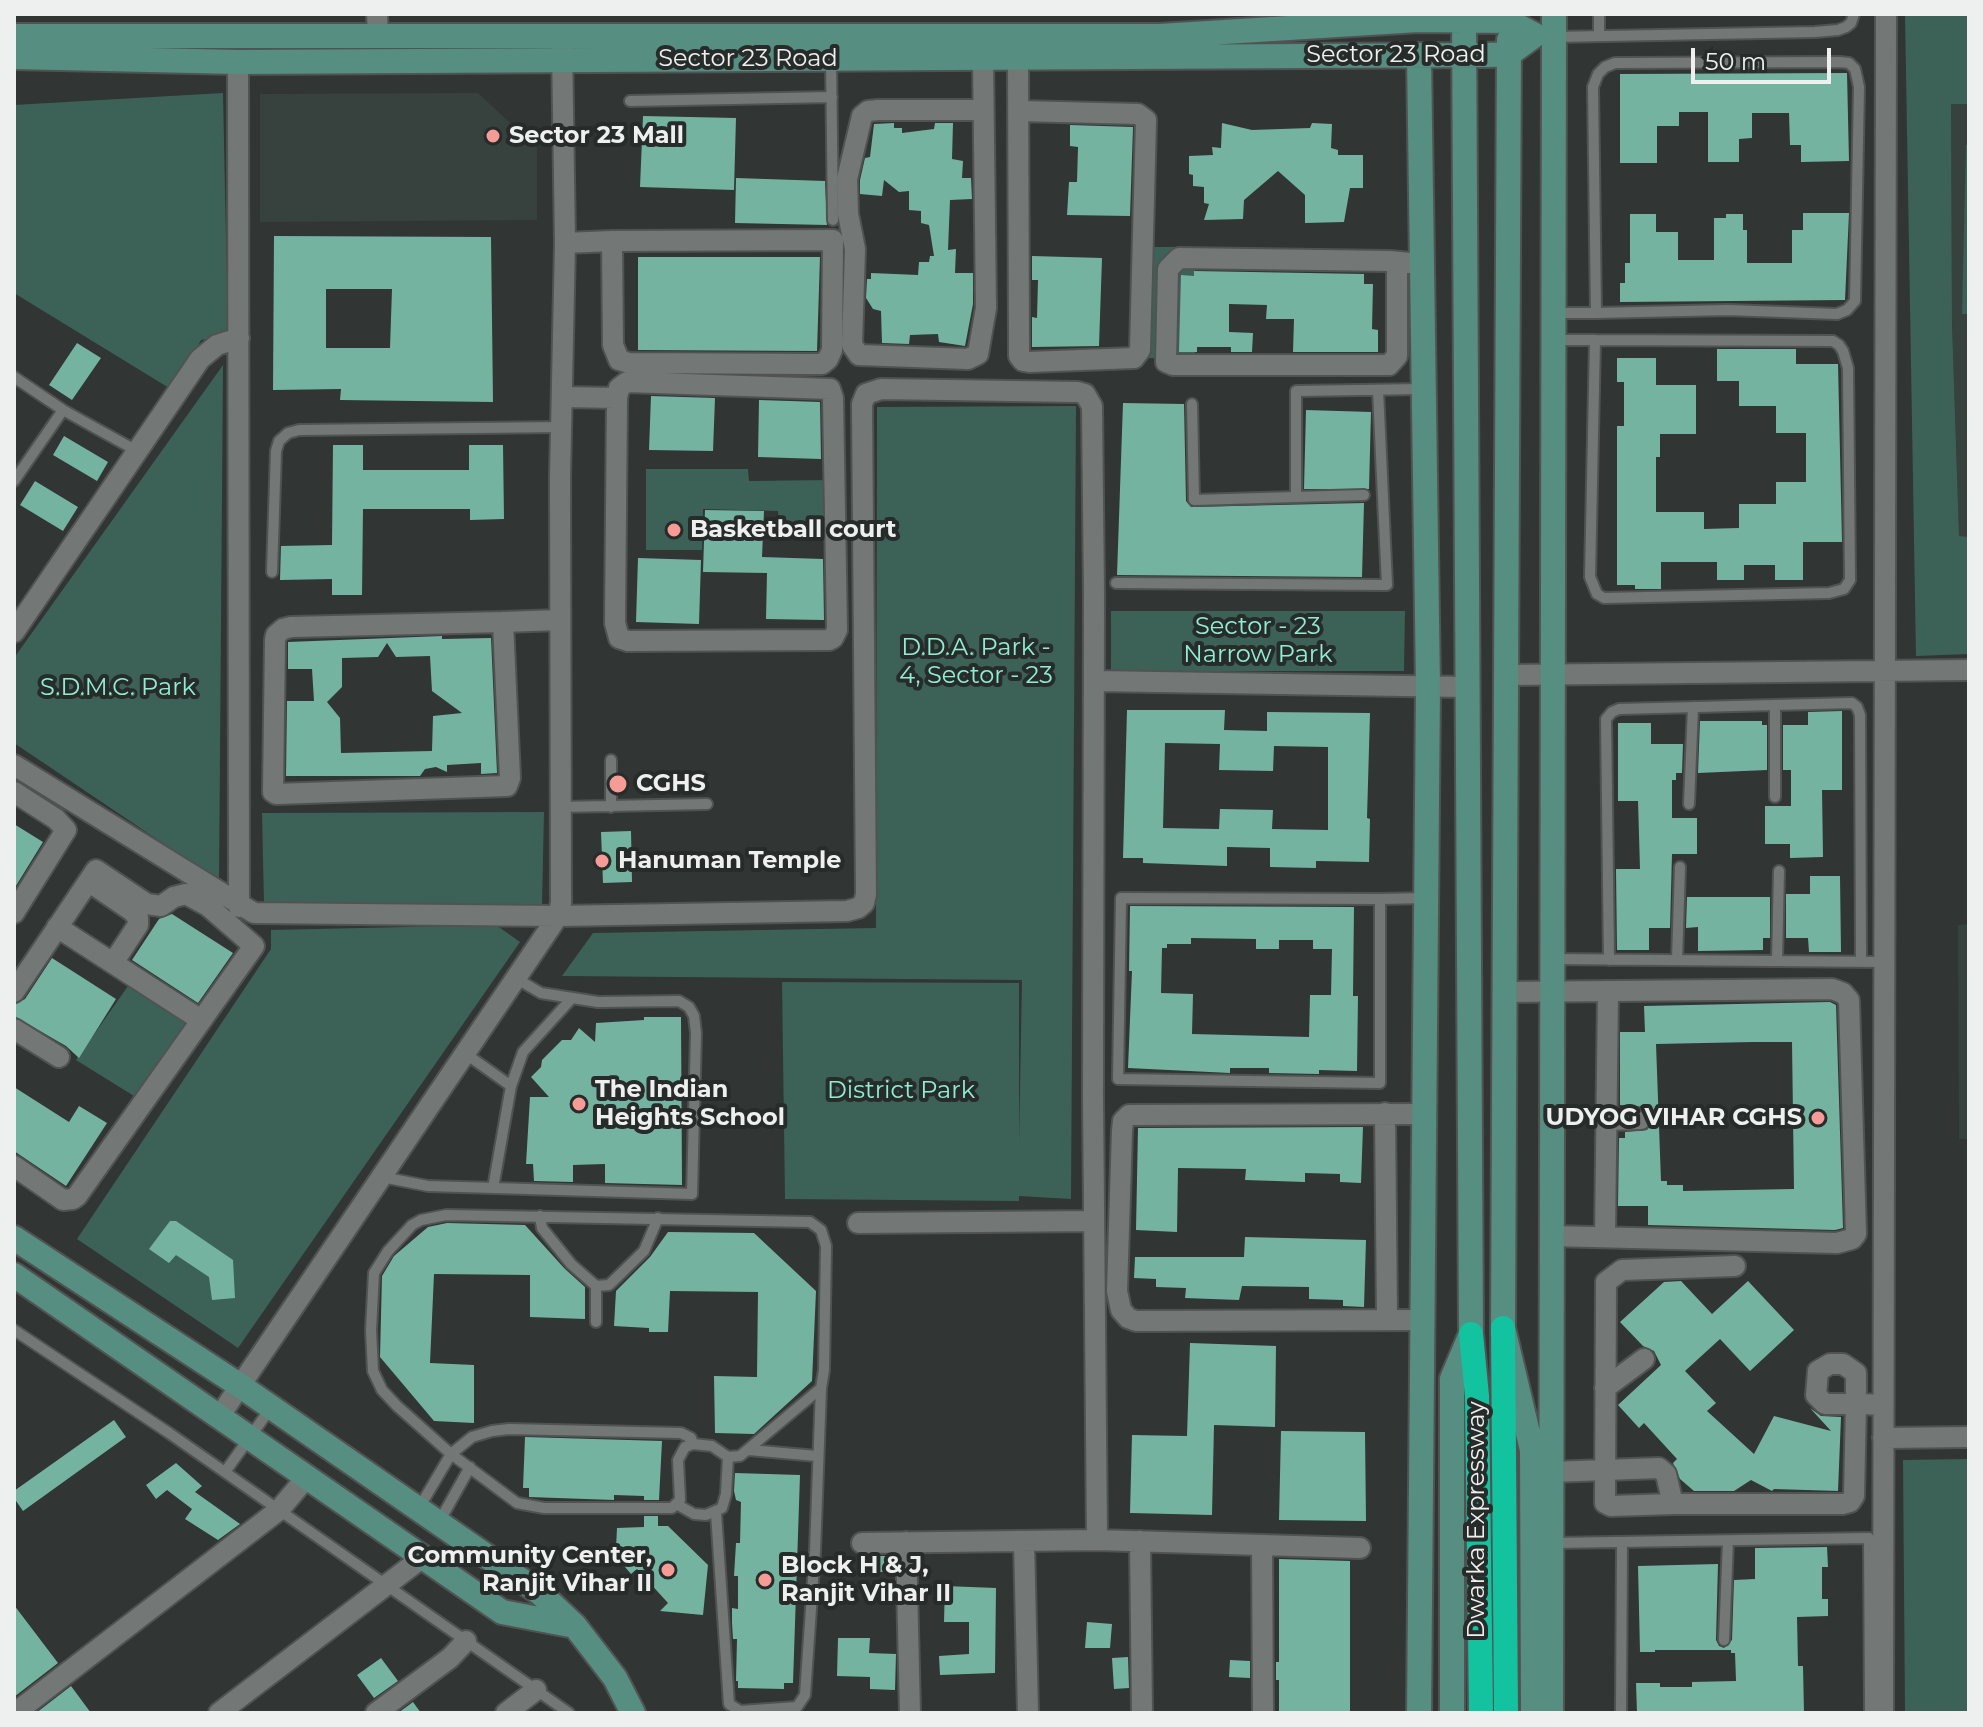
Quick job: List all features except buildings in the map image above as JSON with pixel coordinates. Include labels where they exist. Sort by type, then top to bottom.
[{"type":"highway","name":"Dwarka Expressway","points":[[1503,1328],[1506,1713]]},
{"type":"highway","name":"Dwarka Expressway","points":[[1471,1334],[1477,1396],[1481,1713]]},
{"type":"street","points":[[1883,1713],[1886,14]]},
{"type":"street","name":"Sector 23 Road","points":[[14,57],[238,62],[562,49],[831,48],[1160,36],[1418,17],[1509,18],[1548,29]]},
{"type":"street","points":[[1452,1713],[1452,1379],[1471,1334],[1464,17]]},
{"type":"street","points":[[1509,18],[1503,1328],[1532,1450],[1533,1713]]},
{"type":"street","name":"Sector 23 Road","points":[[14,36],[377,26],[562,49]]},
{"type":"street","points":[[1548,29],[1553,313],[1551,1713]]},
{"type":"street","name":"Sector 23 Road","points":[[831,48],[983,58],[1509,54],[1548,29]]},
{"type":"street","points":[[219,1417],[558,916],[561,903],[561,427],[565,243],[562,49]]},
{"type":"street","points":[[1409,263],[1179,258],[1168,269],[1166,362],[1173,365],[1389,365],[1397,356],[1409,263],[1419,55]]},
{"type":"street","points":[[983,58],[986,301],[978,354],[968,359],[859,355],[852,345],[855,249],[848,214],[847,179],[862,116],[868,111],[878,110],[983,110]]},
{"type":"street","points":[[1018,58],[1019,356],[1029,362],[1134,358],[1140,350],[1146,120],[1138,114],[1020,111]]},
{"type":"street","points":[[238,62],[239,907]]},
{"type":"street","points":[[565,243],[612,241],[833,240],[832,350],[828,359],[822,364],[629,363],[619,360],[613,345],[612,241]]},
{"type":"street","points":[[1409,263],[1422,389],[1428,687],[1419,1713]]},
{"type":"street","points":[[14,632],[200,359],[217,345],[239,338]]},
{"type":"street","points":[[627,382],[826,386],[830,389],[833,398],[837,615],[837,630],[833,638],[628,641],[619,638],[615,623],[617,398],[619,388],[627,382]]},
{"type":"street","points":[[14,765],[239,907],[254,913],[558,916],[847,911],[864,903],[862,404],[866,394],[873,390],[1078,392],[1090,399],[1095,681],[1097,1540]]},
{"type":"street","points":[[563,397],[617,398]]},
{"type":"street","points":[[503,622],[510,778],[507,786],[273,792],[275,640],[283,629],[560,620]]},
{"type":"street","points":[[1508,675],[1969,670]]},
{"type":"street","points":[[1095,681],[1466,687]]},
{"type":"street","points":[[14,792],[56,819],[66,830],[14,913]]},
{"type":"street","points":[[14,992],[96,870],[147,904],[161,906],[174,897],[186,894],[208,906],[254,946],[73,1199],[63,1200],[14,1166]]},
{"type":"street","points":[[89,882],[138,918],[138,925],[113,963]]},
{"type":"street","points":[[57,927],[201,1020]]},
{"type":"street","points":[[1506,992],[1832,989],[1843,993],[1849,1000],[1856,1234],[1852,1239],[1837,1243],[1551,1236]]},
{"type":"street","points":[[1605,1237],[1608,991]]},
{"type":"street","points":[[14,1029],[59,1057]]},
{"type":"street","points":[[1385,1113],[1387,1320]]},
{"type":"street","points":[[1422,1320],[1136,1321],[1121,1310],[1117,1291],[1122,1131],[1123,1121],[1129,1115],[1424,1114]]},
{"type":"street","points":[[1607,1120],[1641,1119]]},
{"type":"street","points":[[858,1223],[1094,1221]]},
{"type":"street","points":[[14,1238],[239,1385],[540,1593],[575,1626],[615,1678],[633,1713]]},
{"type":"street","points":[[1735,1266],[1622,1270],[1606,1282],[1605,1503],[1611,1506],[1850,1502],[1854,1496],[1856,1404],[1883,1405]]},
{"type":"street","points":[[14,1275],[502,1612],[575,1626]]},
{"type":"street","points":[[1605,1388],[1644,1359]]},
{"type":"street","points":[[1883,1438],[1969,1437]]},
{"type":"street","points":[[1551,1472],[1659,1468],[1666,1474],[1673,1504]]},
{"type":"street","points":[[15,1713],[279,1510],[306,1478]]},
{"type":"street","points":[[862,1543],[1097,1540],[1360,1548]]},
{"type":"street","points":[[1024,1541],[1028,1713]]},
{"type":"street","points":[[1140,1541],[1142,1713]]},
{"type":"street","points":[[906,1542],[910,1713]]},
{"type":"street","points":[[1262,1545],[1263,1713]]},
{"type":"street","points":[[219,1713],[423,1557]]},
{"type":"street","points":[[376,1713],[450,1658],[466,1641]]},
{"type":"street","points":[[506,1713],[536,1690]]},
{"type":"lane","points":[[1599,14],[1599,36]]},
{"type":"lane","points":[[1548,29],[1599,36],[1815,32],[1846,27],[1854,14]]},
{"type":"lane","points":[[831,48],[833,220]]},
{"type":"lane","points":[[1553,313],[1596,313],[1728,310],[1837,314],[1847,310],[1855,301],[1859,87],[1855,69],[1849,63],[1840,62],[1615,63],[1605,67],[1598,74],[1593,87],[1596,313]]},
{"type":"lane","points":[[630,101],[832,97]]},
{"type":"lane","points":[[1553,340],[1595,340],[1833,341],[1839,345],[1848,368],[1850,580],[1844,589],[1836,593],[1619,598],[1604,598],[1597,594],[1590,577],[1595,340]]},
{"type":"lane","points":[[14,377],[63,410],[137,451]]},
{"type":"lane","points":[[1296,497],[1296,391],[1422,389]]},
{"type":"lane","points":[[1116,583],[1387,585],[1378,390]]},
{"type":"lane","points":[[1192,404],[1194,500],[1364,495]]},
{"type":"lane","points":[[14,481],[63,410]]},
{"type":"lane","points":[[272,572],[276,451],[279,441],[288,433],[299,430],[561,427]]},
{"type":"lane","points":[[1609,960],[1606,719],[1619,709],[1852,703],[1860,715],[1861,962]]},
{"type":"lane","points":[[1775,705],[1775,797]]},
{"type":"lane","points":[[1689,804],[1693,707]]},
{"type":"lane","points":[[611,760],[611,807]]},
{"type":"lane","points":[[560,807],[707,804]]},
{"type":"lane","points":[[1677,960],[1680,867]]},
{"type":"lane","points":[[1777,961],[1779,871]]},
{"type":"lane","points":[[1380,899],[1380,1083],[1118,1079],[1121,898],[1426,898]]},
{"type":"lane","points":[[1552,959],[1883,962]]},
{"type":"lane","points":[[382,1177],[428,1186],[692,1194],[696,1033],[694,1016],[689,1007],[679,1001],[598,1002],[541,993],[517,979]]},
{"type":"lane","points":[[493,1188],[511,1086],[523,1052],[572,998]]},
{"type":"lane","points":[[466,1054],[511,1086]]},
{"type":"lane","points":[[716,1513],[729,1704],[740,1711],[797,1707],[805,1695],[815,1551],[817,1456],[824,1370],[826,1246],[821,1230],[810,1222],[446,1215],[412,1225],[388,1251],[374,1273],[371,1330],[373,1371],[382,1390],[451,1454],[508,1498],[524,1505],[672,1508],[680,1500],[678,1460],[685,1447],[693,1444],[718,1448],[734,1459],[749,1450],[821,1388]]},
{"type":"lane","points":[[540,1216],[542,1228],[571,1264],[596,1286],[609,1285],[644,1251],[658,1218]]},
{"type":"lane","points":[[596,1286],[596,1322]]},
{"type":"lane","points":[[14,1330],[225,1472],[569,1713]]},
{"type":"lane","points":[[225,1472],[271,1408]]},
{"type":"lane","points":[[428,1517],[451,1454],[472,1437],[509,1429],[681,1433],[691,1438],[693,1444]]},
{"type":"lane","points":[[749,1450],[817,1456]]},
{"type":"lane","points":[[678,1505],[694,1514],[716,1513],[724,1504],[728,1457]]},
{"type":"lane","points":[[428,1517],[470,1467]]},
{"type":"lane","points":[[1551,1543],[1869,1538],[1870,1713]]},
{"type":"lane","points":[[1724,1640],[1728,1541]]},
{"type":"lane","points":[[1621,1713],[1622,1543]]},
{"type":"shaded area","points":[[478,93],[537,148],[537,220],[260,222],[260,94]]},
{"type":"shaded area","points":[[1951,104],[1969,104],[1969,537],[1959,536],[1952,318]]},
{"type":"shaded area","points":[[1969,924],[1969,1139],[1959,1139],[1958,925]]},
{"type":"green space","points":[[1905,14],[1969,14],[1969,104],[1951,104],[1952,323],[1959,536],[1969,537],[1969,654],[1916,656]]},
{"type":"green space","points":[[223,93],[228,336],[201,340],[174,391],[14,293],[14,105]]},
{"type":"green space","points":[[1966,145],[1969,145],[1969,314],[1962,314]]},
{"type":"green space","points":[[1148,247],[1195,247],[1195,359],[1144,358]]},
{"type":"green space","name":"S.D.M.C. Park","points":[[223,365],[219,881],[14,743],[14,658]]},
{"type":"green space","name":"D.D.A. Park - 4, Sector - 23","points":[[1076,406],[1071,1199],[1019,1196],[1019,1201],[785,1199],[782,982],[1019,983],[1019,1142],[1022,980],[562,976],[593,933],[876,928],[877,407]]},
{"type":"green space","points":[[646,469],[748,469],[749,481],[832,480],[831,531],[779,529],[778,511],[703,509],[702,550],[646,550]]},
{"type":"green space","name":"Sector - 23 Narrow Park","points":[[1111,611],[1405,611],[1404,671],[1111,671]]},
{"type":"green space","points":[[544,812],[542,905],[264,904],[262,813]]},
{"type":"green space","points":[[496,925],[520,942],[238,1348],[77,1239],[271,949],[271,930]]},
{"type":"green space","points":[[128,986],[192,1021],[134,1096],[76,1060]]},
{"type":"green space","points":[[1969,1459],[1969,1713],[1905,1713],[1903,1460]]},
{"type":"place","name":"Sector 23 Mall","points":[[493,136]]},
{"type":"place","name":"Basketball court","points":[[674,530]]},
{"type":"place","name":"CGHS","points":[[618,784]]},
{"type":"place","name":"Hanuman Temple","points":[[602,861]]},
{"type":"place","name":"The Indian Heights School","points":[[579,1104]]},
{"type":"place","name":"UDYOG VIHAR CGHS","points":[[1818,1118]]},
{"type":"place","name":"Community Center, Ranjit Vihar II","points":[[668,1570]]},
{"type":"place","name":"Block H & J, Ranjit Vihar II","points":[[765,1580]]},
{"type":"park label","name":"District Park","points":[[901,1091]]}]
